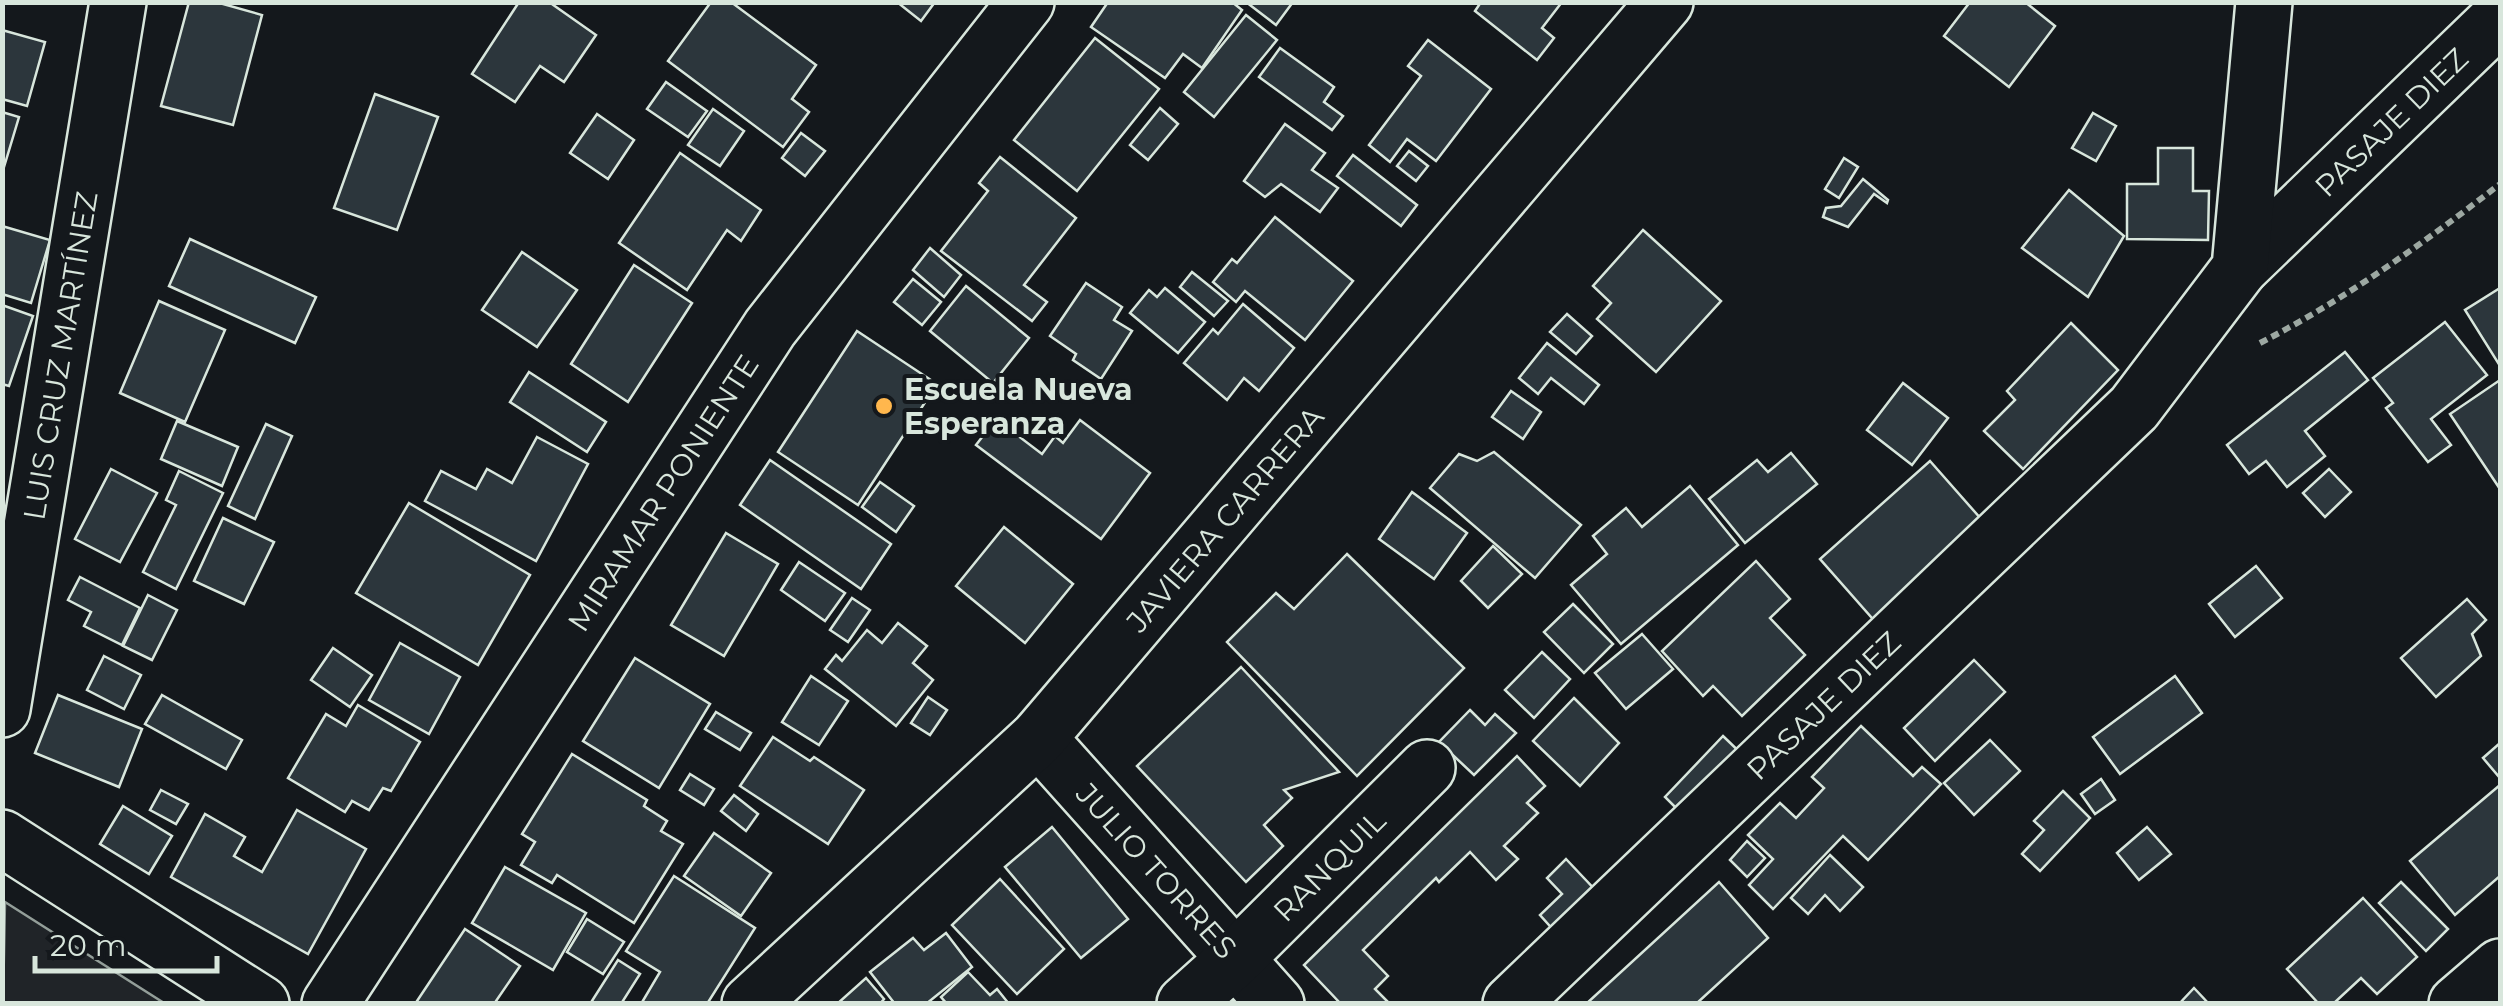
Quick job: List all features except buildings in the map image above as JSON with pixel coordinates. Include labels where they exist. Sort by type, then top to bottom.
[{"type":"street","name":"LUIS CRUZ MARTÍNEZ","points":[[2,709],[118,2]]},
{"type":"street","name":"MIRAMAR PONIENTE","points":[[330,1004],[770,328],[1026,2]]},
{"type":"street","name":"JAVIERA CARRERA","points":[[750,1004],[1038,738],[1665,2]]},
{"type":"street","points":[[2240,268],[2264,2]]},
{"type":"street","name":"PASAJE DIEZ","points":[[1511,1004],[2134,408],[2240,268],[2500,17]]},
{"type":"street","name":"JULIO TORRES","points":[[1038,738],[1276,1004]]},
{"type":"street","name":"RANQUIL","points":[[1185,1004],[1428,768]]},
{"type":"street","points":[[2,838],[261,1004]]},
{"type":"street","points":[[2458,1004],[2500,967]]},
{"type":"path","points":[[2250,348],[2300,322],[2429,238],[2500,184]]},
{"type":"shaded area","points":[[5,902],[164,1003],[3,1003]]},
{"type":"place","name":"Escuela Nueva Esperanza","points":[[884,406]]}]
